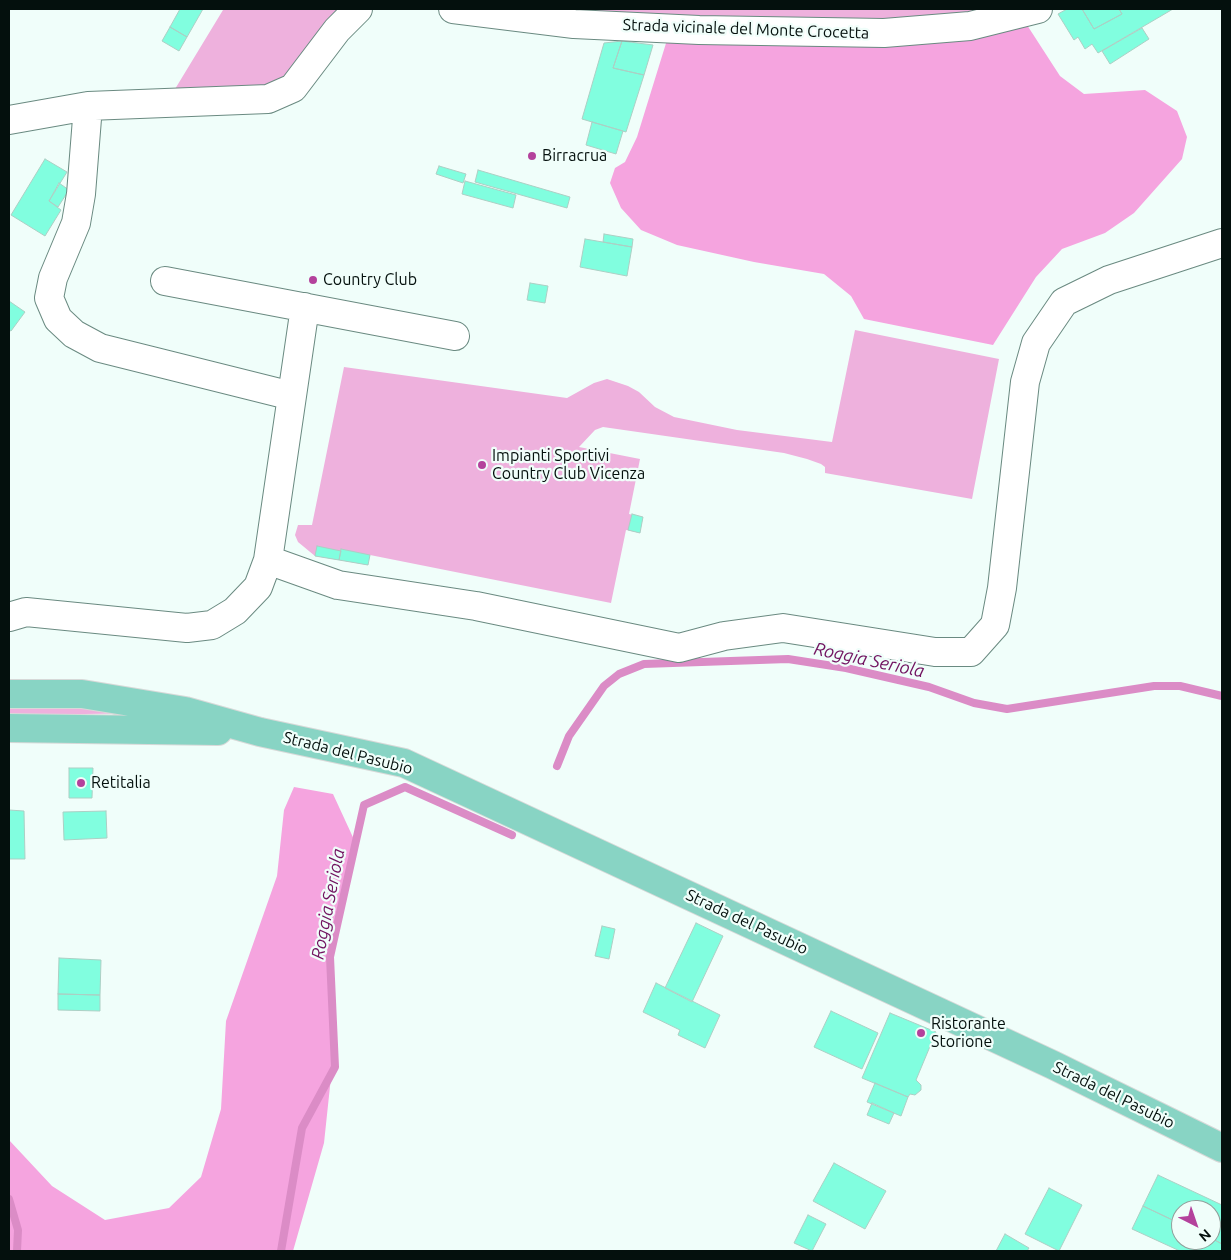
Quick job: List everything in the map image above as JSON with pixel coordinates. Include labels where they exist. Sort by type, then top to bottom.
[{"type":"main road","name":"Strada del Pasubio","points":[[9,694],[82,694],[185,711],[260,732],[404,763],[1053,1064],[1222,1148]]},
{"type":"main road","name":"Strada del Pasubio","points":[[9,728],[260,732]]},
{"type":"street","points":[[9,120],[88,106],[268,99],[293,88],[337,30],[358,9]]},
{"type":"street","name":"Strada vicinale del Monte Crocetta","points":[[453,9],[574,24],[699,30],[884,33],[970,26],[1038,9]]},
{"type":"street","points":[[88,106],[81,194],[76,222],[53,278],[49,298],[58,319],[74,334],[100,348],[292,396]]},
{"type":"street","points":[[268,560],[338,585],[476,606],[679,648],[724,636],[783,628],[936,652],[970,652],[996,625],[1002,588],[1025,382],[1036,343],[1064,302],[1109,280],[1222,242]]},
{"type":"street","points":[[165,281],[454,336]]},
{"type":"street","points":[[9,617],[26,612],[187,628],[212,625],[236,611],[258,588],[268,560],[305,307]]},
{"type":"shaded area","points":[[347,9],[287,79],[257,90],[172,94],[223,10]]},
{"type":"shaded area","points":[[523,9],[993,9],[966,20],[877,25]]},
{"type":"shaded area","points":[[1027,25],[1060,76],[1084,94],[1145,90],[1177,111],[1187,137],[1182,159],[1134,213],[1105,233],[1062,249],[1036,277],[993,345],[864,319],[851,296],[824,274],[754,262],[677,245],[641,230],[621,208],[610,183],[615,168],[625,162],[637,137],[667,40]]},
{"type":"shaded area","name":"Impianti Sportivi Country Club Vicenza","points":[[855,330],[999,359],[972,499],[825,473],[825,467],[821,464],[784,453],[603,427],[595,430],[579,447],[640,459],[629,514],[643,517],[640,533],[626,530],[611,603],[370,555],[368,565],[315,556],[298,542],[295,535],[298,525],[312,525],[344,367],[567,398],[594,383],[607,379],[639,392],[655,407],[674,417],[737,430],[832,442]]},
{"type":"shaded area","points":[[9,705],[95,705],[160,713],[9,715]]},
{"type":"shaded area","points":[[294,787],[333,794],[357,846],[331,950],[333,1023],[331,1077],[324,1143],[293,1251],[9,1251],[9,1140],[52,1186],[105,1220],[169,1208],[201,1177],[221,1109],[226,1021],[277,876],[284,810]]},
{"type":"building","points":[[180,9],[203,9],[187,37],[170,27]]},
{"type":"building","points":[[1067,9],[1082,9],[1094,29],[1122,14],[1119,9],[1173,9],[1098,53],[1092,44],[1085,49],[1078,37],[1074,40],[1058,14]]},
{"type":"building","points":[[1082,9],[1119,9],[1122,14],[1094,29]]},
{"type":"building","points":[[170,27],[187,37],[179,51],[162,41]]},
{"type":"building","points":[[1142,28],[1149,39],[1110,64],[1102,51]]},
{"type":"building","points":[[622,41],[653,45],[644,75],[613,68]]},
{"type":"building","points":[[622,41],[613,68],[644,75],[626,132],[582,119],[604,43]]},
{"type":"building","points":[[592,122],[623,131],[616,154],[586,145]]},
{"type":"building","points":[[45,159],[67,172],[49,201],[61,210],[45,236],[11,215]]},
{"type":"building","points":[[439,166],[466,174],[463,183],[436,174]]},
{"type":"building","points":[[478,170],[570,197],[567,208],[475,182]]},
{"type":"building","points":[[465,181],[516,195],[513,208],[462,194]]},
{"type":"building","points":[[59,183],[69,190],[58,207],[49,201]]},
{"type":"building","points":[[604,234],[633,239],[632,247],[603,242]]},
{"type":"building","points":[[585,239],[632,247],[627,276],[580,267]]},
{"type":"building","points":[[530,283],[548,286],[545,303],[527,300]]},
{"type":"building","points":[[9,301],[25,312],[11,331],[9,330]]},
{"type":"building","points":[[632,514],[643,517],[640,533],[628,530]]},
{"type":"building","points":[[317,546],[341,551],[339,560],[315,556]]},
{"type":"building","points":[[341,549],[370,555],[368,565],[339,560]]},
{"type":"building","name":"Retitalia","points":[[69,768],[93,768],[92,798],[69,798]]},
{"type":"building","points":[[9,810],[24,811],[25,859],[9,859]]},
{"type":"building","points":[[106,811],[107,838],[64,840],[63,812]]},
{"type":"building","points":[[696,923],[723,936],[692,1002],[665,988]]},
{"type":"building","points":[[602,926],[615,929],[609,959],[595,956]]},
{"type":"building","points":[[59,958],[101,960],[100,995],[58,994]]},
{"type":"building","points":[[656,983],[720,1015],[705,1048],[678,1035],[680,1030],[643,1012]]},
{"type":"building","points":[[58,994],[100,995],[100,1011],[58,1010]]},
{"type":"building","points":[[831,1011],[878,1033],[862,1069],[814,1047]]},
{"type":"building","points":[[890,1013],[936,1032],[916,1080],[921,1085],[921,1090],[915,1095],[910,1094],[908,1097],[862,1078]]},
{"type":"building","points":[[875,1083],[908,1097],[901,1116],[867,1102]]},
{"type":"building","points":[[872,1103],[894,1113],[889,1124],[867,1115]]},
{"type":"building","points":[[834,1163],[886,1191],[865,1229],[813,1201]]},
{"type":"building","points":[[1158,1175],[1211,1200],[1171,1200],[1171,1219],[1143,1206]]},
{"type":"building","points":[[1049,1188],[1082,1205],[1059,1251],[1025,1234]]},
{"type":"building","points":[[1221,1205],[1222,1205],[1221,1243]]},
{"type":"building","points":[[1143,1206],[1171,1219],[1171,1247],[1132,1229]]},
{"type":"building","points":[[808,1215],[826,1224],[812,1251],[794,1243]]},
{"type":"building","points":[[1005,1234],[1029,1248],[1027,1251],[996,1251]]},
{"type":"building","points":[[1222,1244],[1222,1251],[1178,1250],[1221,1250]]},
{"type":"waterway","name":"Roggia Seriola","points":[[557,766],[569,736],[604,686],[619,674],[644,664],[788,659],[846,668],[929,687],[974,703],[1007,709],[1154,686],[1180,686],[1222,696]]},
{"type":"waterway","name":"Roggia Seriola","points":[[281,1251],[302,1128],[335,1067],[330,957],[364,805],[405,787],[512,835]]},
{"type":"waterway","name":"Roggia Seriola","points":[[9,1199],[18,1230],[17,1251]]},
{"type":"place","name":"Birracrua","points":[[532,156]]},
{"type":"place","name":"Country Club","points":[[313,280]]},
{"type":"place","name":"Impianti Sportivi Country Club Vicenza","points":[[482,465]]},
{"type":"place","name":"Retitalia","points":[[81,783]]},
{"type":"place","name":"Ristorante Storione","points":[[921,1033]]}]
